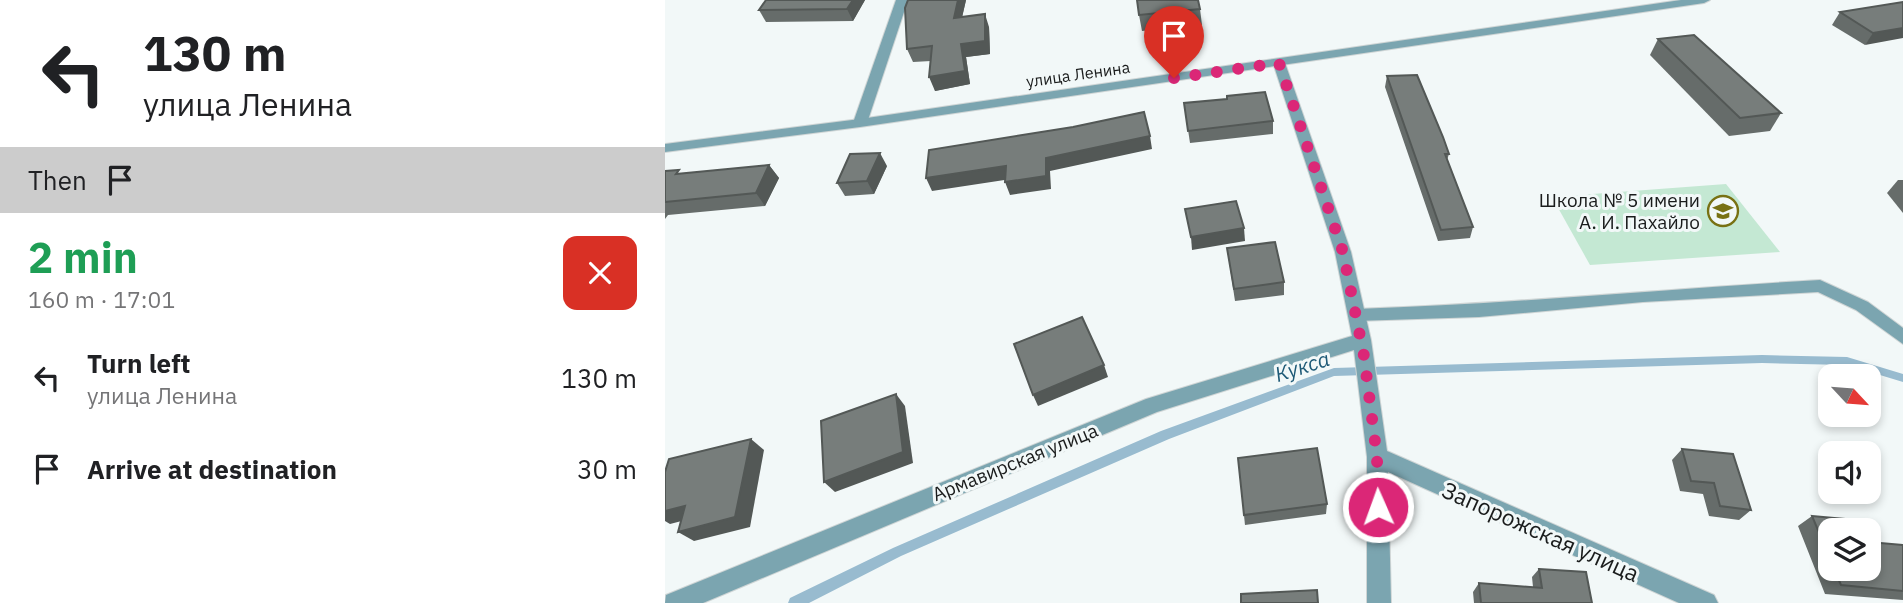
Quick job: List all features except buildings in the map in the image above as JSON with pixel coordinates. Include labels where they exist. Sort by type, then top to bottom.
[{"type":"street","points":[[860,123],[902,0]]},
{"type":"street","name":"улица Ленина","points":[[665,148],[860,123],[1704,0]]},
{"type":"street","points":[[1279,63],[1343,252],[1363,348],[1377,457],[1379,603]]},
{"type":"street","name":"Армавирская улица","points":[[674,603],[1153,405],[1363,348]]},
{"type":"street","name":"Запорожская улица","points":[[1377,457],[1706,603]]},
{"type":"lane","points":[[1356,315],[1479,311],[1643,296],[1821,286],[1862,306],[1903,337]]},
{"type":"green space","points":[[1726,184],[1780,252],[1590,265],[1552,197]]},
{"type":"waterway","name":"Кукса","points":[[795,603],[897,552],[1165,435],[1334,372],[1762,359],[1847,361],[1903,378]]},
{"type":"place","name":"Школа № 5 имени А. И. Пахайло","points":[[1723,211]]},
{"type":"route","points":[[1174,78],[1279,63],[1343,252],[1362,340],[1377,457],[1378,507]]}]
